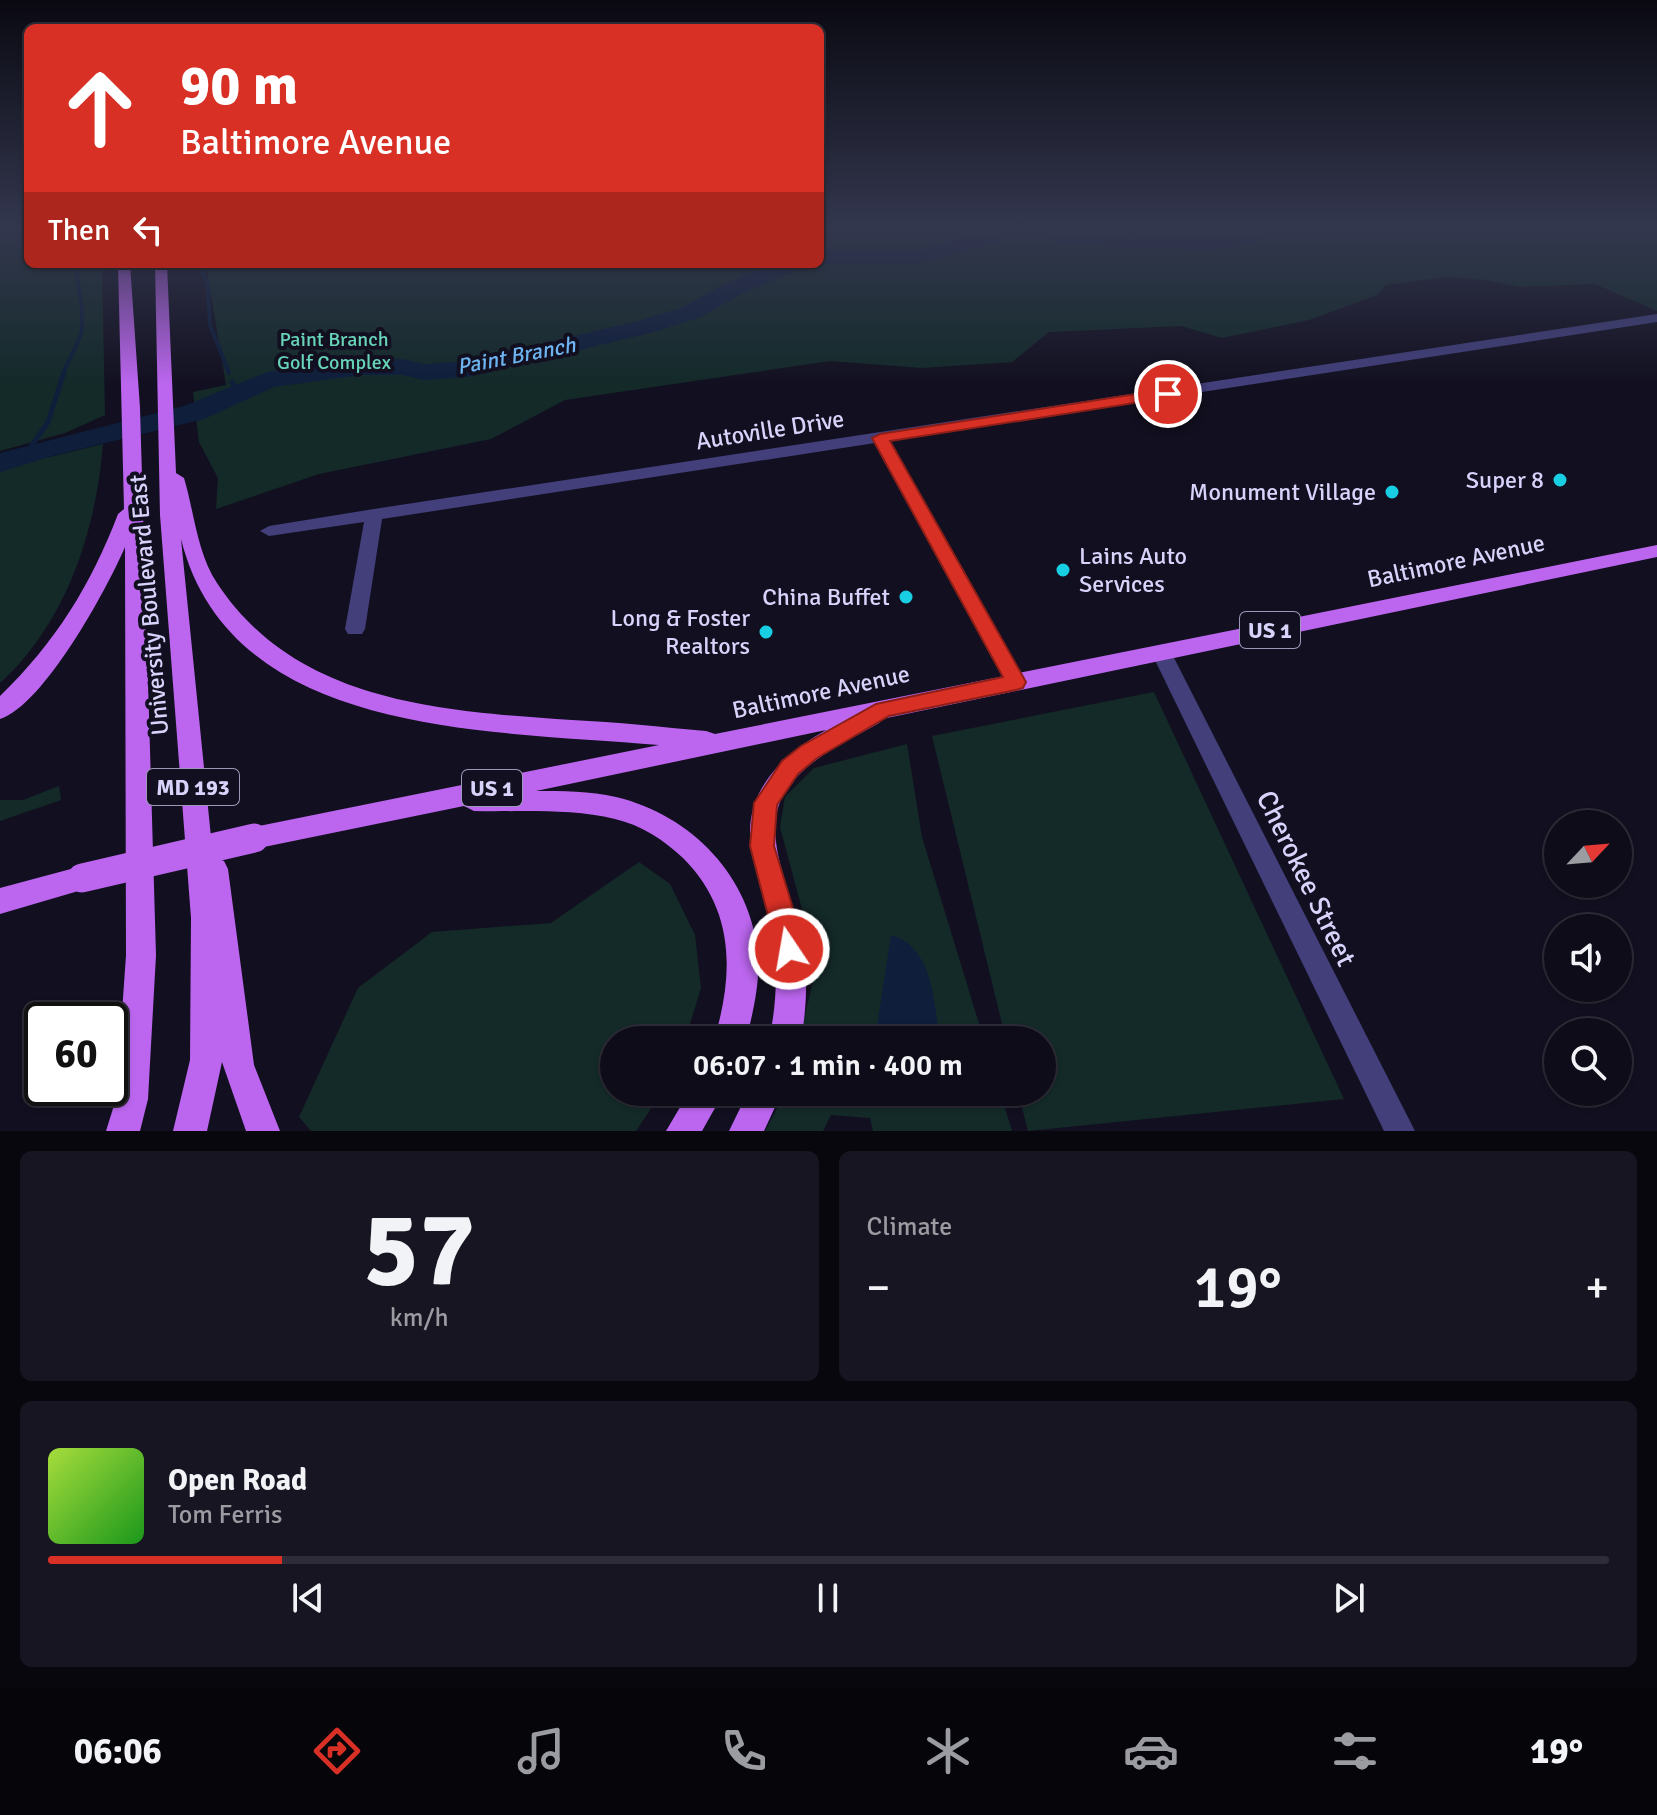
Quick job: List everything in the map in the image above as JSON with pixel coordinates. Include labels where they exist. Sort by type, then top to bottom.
[{"type":"main road","name":"University Boulevard East","points":[[123,1131],[132,1099],[141,955],[132,408],[125,279]]},
{"type":"main road","name":"University Boulevard East","points":[[161,279],[165,442],[182,678],[205,918],[206,1060],[190,1131]]},
{"type":"main road","points":[[165,442],[205,581],[235,622],[256,643],[306,676],[381,706],[479,723],[730,742]]},
{"type":"main road","points":[[0,710],[52,657],[83,615],[98,588],[132,499]]},
{"type":"main road","name":"Baltimore Avenue","points":[[0,901],[82,878],[442,798],[730,742],[1657,551]]},
{"type":"main road","points":[[182,678],[205,801],[238,1065],[263,1131]]},
{"type":"main road","points":[[786,1026],[791,971],[786,928],[762,846],[766,803],[790,768],[809,752],[884,709]]},
{"type":"main road","points":[[442,798],[615,808],[667,828],[689,845],[709,867],[737,919],[743,953],[742,985],[733,1026]]},
{"type":"main road","points":[[683,1131],[699,1106]]},
{"type":"main road","points":[[746,1131],[759,1106]]},
{"type":"street","name":"Autoville Drive","points":[[269,531],[1655,319]]},
{"type":"street","points":[[880,438],[1016,682]]},
{"type":"street","points":[[355,629],[374,514]]},
{"type":"street","name":"Cherokee Street","points":[[1161,652],[1400,1131]]},
{"type":"green space","points":[[0,279],[102,279],[105,415],[65,433],[0,451]]},
{"type":"green space","name":"Paint Branch Golf Complex","points":[[208,279],[1433,279],[1386,285],[1377,295],[1309,320],[1222,338],[1181,326],[1049,332],[1012,362],[922,368],[830,361],[565,400],[491,439],[319,474],[216,509],[218,478],[199,442],[193,392],[226,385]]},
{"type":"green space","name":"Paint Branch Golf Complex","points":[[1470,279],[1657,279],[1657,311],[1595,284],[1518,287]]},
{"type":"green space","points":[[103,444],[93,510],[74,574],[43,633],[0,683],[0,472]]},
{"type":"green space","points":[[1154,692],[1344,1099],[1028,1131],[1022,1106],[1056,1106],[1056,1026],[1003,1026],[932,736]]},
{"type":"green space","points":[[907,744],[922,837],[980,1026],[802,1026],[817,965],[780,827],[785,797],[814,768]]},
{"type":"green space","points":[[59,786],[61,800],[0,821],[0,800],[23,800]]},
{"type":"green space","points":[[639,862],[670,884],[695,935],[701,988],[689,1026],[600,1026],[600,1106],[653,1106],[636,1131],[311,1131],[299,1117],[358,988],[432,932],[551,923]]},
{"type":"green space","points":[[778,1106],[1004,1106],[1012,1131],[873,1131],[870,1118],[831,1115],[823,1131],[765,1131]]},
{"type":"water","points":[[891,935],[905,941],[924,964],[933,994],[937,1026],[877,1026]]},
{"type":"waterway","points":[[63,374],[82,325],[78,279]]},
{"type":"waterway","points":[[205,279],[208,285],[210,325],[229,373]]},
{"type":"waterway","name":"Paint Branch","points":[[0,463],[42,449],[194,413],[267,380],[360,367],[403,367],[424,372],[467,369],[645,327],[692,312],[757,279]]},
{"type":"waterway","points":[[26,454],[48,422],[64,372]]},
{"type":"waterway","name":"Paint Branch","points":[[222,401],[236,388],[232,382]]},
{"type":"place","name":"Super 8","points":[[1560,480]]},
{"type":"place","name":"Monument Village","points":[[1392,492]]},
{"type":"place","name":"Lains Auto Services","points":[[1063,570]]},
{"type":"place","name":"China Buffet","points":[[906,597]]},
{"type":"place","name":"Long & Foster Realtors","points":[[766,632]]},
{"type":"route","points":[[789,949],[786,928],[762,846],[766,803],[790,768],[809,752],[884,709],[1016,682],[880,438],[1168,394]]}]
